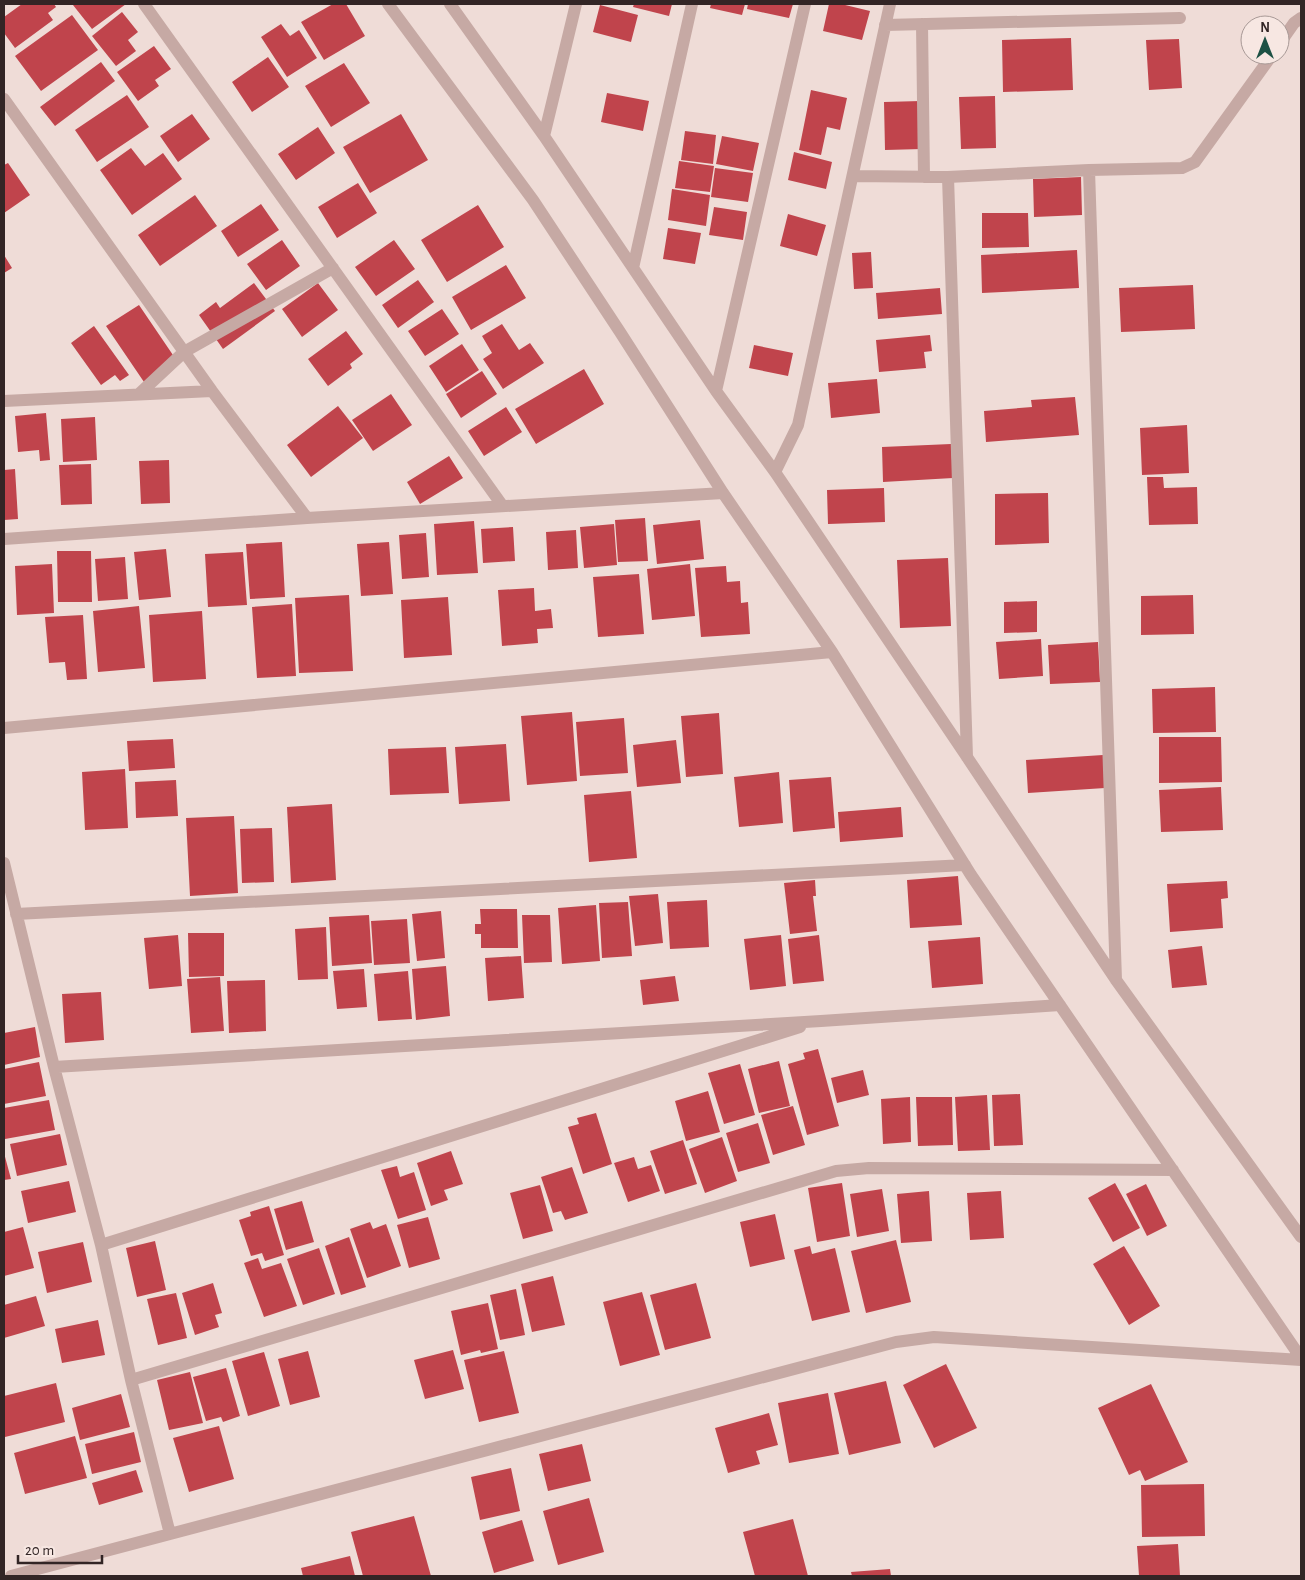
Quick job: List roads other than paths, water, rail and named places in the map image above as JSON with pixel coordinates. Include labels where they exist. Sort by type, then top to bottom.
[{"type":"street","points":[[144,4],[502,506]]},
{"type":"street","points":[[388,4],[533,200],[723,493],[832,652],[965,866],[1301,1359]]},
{"type":"street","points":[[544,136],[576,4]]},
{"type":"street","points":[[634,268],[692,4]]},
{"type":"street","points":[[716,391],[805,4]]},
{"type":"street","points":[[775,472],[798,424],[890,4]]},
{"type":"street","points":[[452,5],[544,136],[716,391],[775,472],[1116,980],[1301,1237]]},
{"type":"street","points":[[885,25],[1180,18]]},
{"type":"street","points":[[1290,29],[1301,18]]},
{"type":"street","points":[[922,24],[924,177]]},
{"type":"street","points":[[853,176],[948,177],[1088,170],[1182,168],[1195,162],[1265,65]]},
{"type":"street","points":[[4,98],[212,391],[307,518]]},
{"type":"street","points":[[1088,170],[1116,980]]},
{"type":"street","points":[[948,177],[967,757]]},
{"type":"street","points":[[139,394],[184,352],[333,268]]},
{"type":"street","points":[[4,401],[212,391]]},
{"type":"street","points":[[4,539],[307,518],[723,493]]},
{"type":"street","points":[[4,728],[832,652]]},
{"type":"street","points":[[4,863],[54,1067],[101,1245],[131,1380],[170,1534]]},
{"type":"street","points":[[16,914],[965,866]]},
{"type":"street","points":[[54,1067],[1060,1005]]},
{"type":"street","points":[[101,1245],[820,1021]]},
{"type":"street","points":[[131,1380],[836,1171],[869,1168],[1173,1170]]},
{"type":"street","points":[[11,1576],[896,1342],[934,1337],[1301,1359]]},
{"type":"street","points":[[4,1568],[6,1576]]}]
